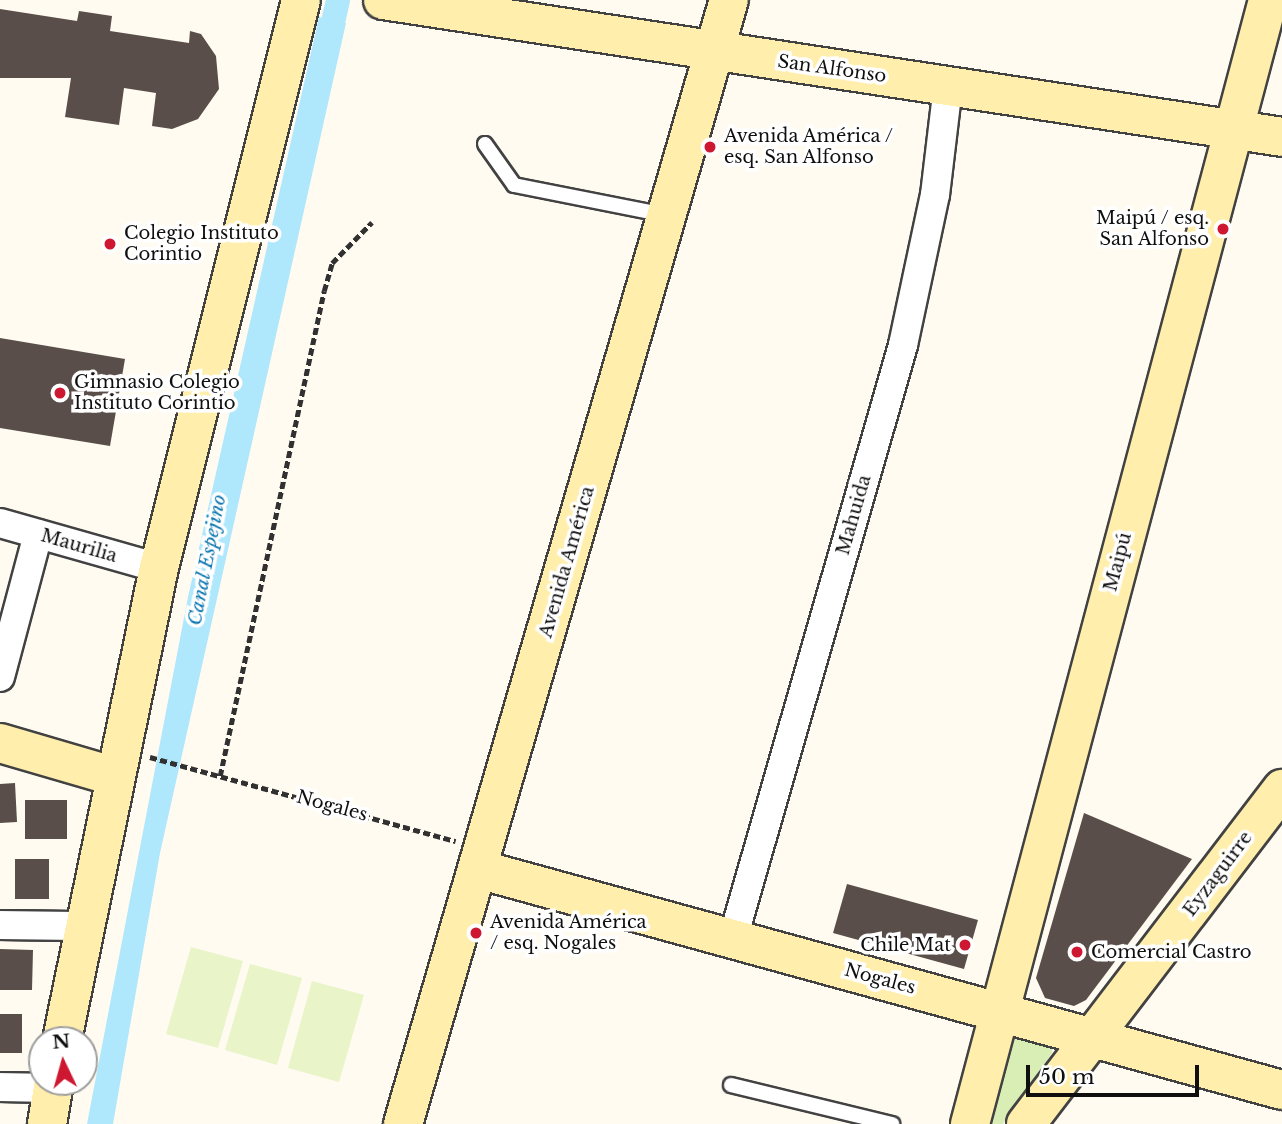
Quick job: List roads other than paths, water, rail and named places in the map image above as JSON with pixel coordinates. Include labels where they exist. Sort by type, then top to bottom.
[{"type":"street","points":[[65,1026],[83,926],[159,568],[301,0]]},
{"type":"street","name":"San Alfonso","points":[[383,0],[1282,136]]},
{"type":"street","name":"Avenida América","points":[[403,1124],[729,0]]},
{"type":"street","name":"Maipú","points":[[970,1124],[1268,0]]},
{"type":"street","name":"Mahuida","points":[[733,938],[903,345],[933,205],[948,86]]},
{"type":"street","name":"Maurilia","points":[[0,523],[159,568]]},
{"type":"street","points":[[0,677],[37,534]]},
{"type":"street","points":[[0,743],[114,776]]},
{"type":"street","name":"Eyzaguirre","points":[[1026,1124],[1282,789]]},
{"type":"street","name":"Nogales","points":[[481,859],[733,938],[1282,1090]]},
{"type":"street","points":[[0,925],[83,926]]},
{"type":"street","points":[[0,1087],[52,1098]]},
{"type":"lane","points":[[485,144],[514,185],[667,215]]},
{"type":"lane","points":[[731,1085],[892,1124]]},
{"type":"water","points":[[319,17],[346,23],[160,853],[113,1124],[87,1124],[92,1096],[98,1096],[98,1067],[188,597]]},
{"type":"waterway","name":"Canal Espejino","points":[[326,53],[338,0]]},
{"type":"place","name":"Avenida América / esq. San Alfonso","points":[[710,147]]},
{"type":"place","name":"Maipú / esq. San Alfonso","points":[[1223,229]]},
{"type":"place","name":"Colegio Instituto Corintio","points":[[110,244]]},
{"type":"place","name":"Gimnasio Colegio Instituto Corintio","points":[[60,393]]},
{"type":"place","name":"Avenida América / esq. Nogales","points":[[476,933]]},
{"type":"place","name":"Chile Mat","points":[[965,945]]},
{"type":"place","name":"Comercial Castro","points":[[1077,952]]}]
